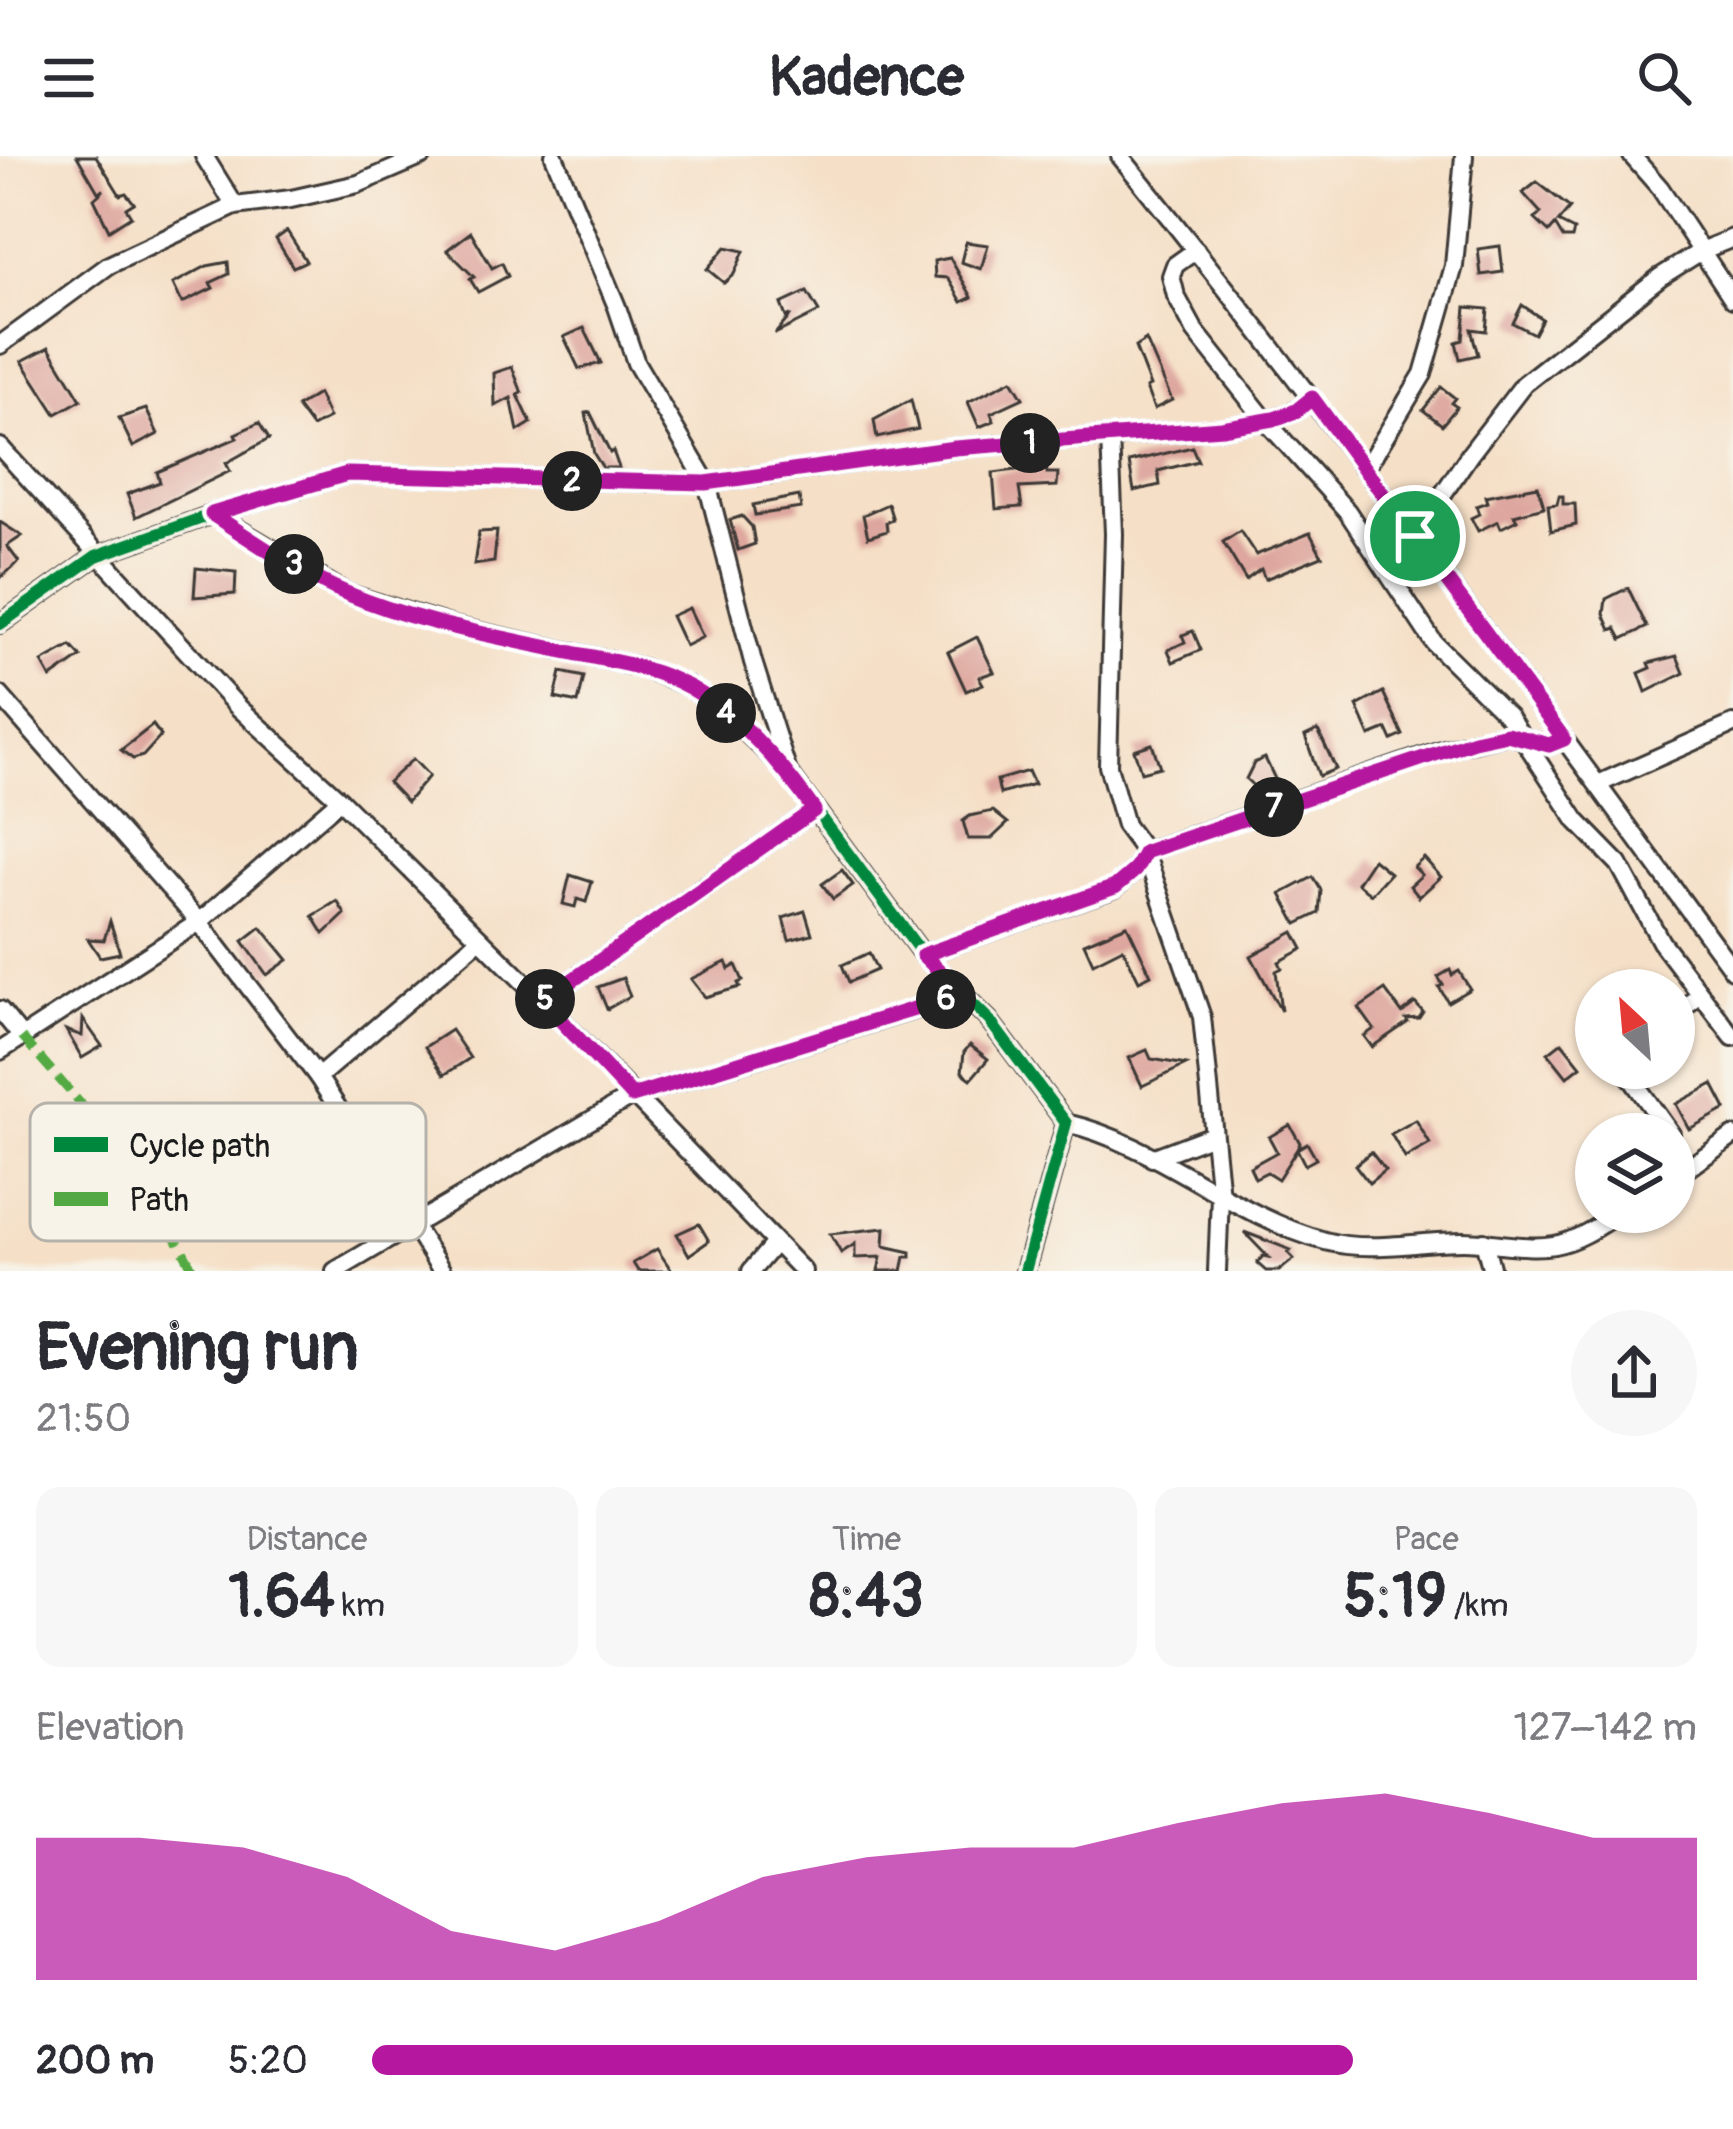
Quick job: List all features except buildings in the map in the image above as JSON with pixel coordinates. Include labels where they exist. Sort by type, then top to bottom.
[{"type":"street","points":[[205,156],[236,206]]},
{"type":"street","points":[[0,345],[109,265],[236,206],[358,184],[423,156]]},
{"type":"street","points":[[554,156],[636,363],[706,483],[752,662],[788,772]]},
{"type":"street","points":[[1120,156],[1366,469],[1733,970]]},
{"type":"street","points":[[1366,469],[1423,374],[1454,266],[1463,156]]},
{"type":"street","points":[[1632,156],[1660,188],[1733,299]]},
{"type":"street","points":[[1415,536],[1524,384],[1660,277],[1733,238]]},
{"type":"street","points":[[1196,250],[1175,265],[1171,276],[1195,331],[1346,511],[1434,644],[1480,693],[1499,706],[1576,821],[1619,864],[1661,942],[1733,1036]]},
{"type":"street","points":[[0,625],[96,556],[331,478],[367,472],[706,483],[955,448],[1222,428],[1296,411],[1312,398]]},
{"type":"street","points":[[1110,436],[1114,534],[1108,766],[1125,825],[1145,852],[1202,1017],[1220,1196],[1217,1271]]},
{"type":"street","points":[[0,447],[237,706],[340,800],[543,1001],[803,1271]]},
{"type":"street","points":[[212,514],[346,593],[453,626],[643,668],[688,686],[717,706],[788,772],[923,955],[989,1019],[1066,1123],[1106,1132],[1249,1213],[1325,1241],[1366,1247],[1484,1241],[1550,1246],[1584,1233]]},
{"type":"street","points":[[0,695],[199,922],[334,1103]]},
{"type":"street","points":[[1598,784],[1733,724]]},
{"type":"street","points":[[923,955],[1115,887],[1135,870],[1145,852],[1441,750],[1507,734],[1549,745],[1564,739]]},
{"type":"street","points":[[0,1051],[199,922],[340,800]]},
{"type":"street","points":[[543,1001],[814,810]]},
{"type":"street","points":[[318,1077],[480,939]]},
{"type":"street","points":[[426,1218],[632,1096],[963,994]]},
{"type":"street","points":[[1695,1000],[1700,996]]},
{"type":"street","points":[[0,1010],[22,1037]]},
{"type":"street","points":[[1025,1271],[1066,1123]]},
{"type":"street","points":[[1152,1157],[1213,1135]]},
{"type":"street","points":[[1695,1160],[1733,1136]]},
{"type":"street","points":[[335,1271],[387,1241]]},
{"type":"street","points":[[421,1241],[442,1271]]},
{"type":"street","points":[[1484,1241],[1492,1271]]},
{"type":"street","points":[[751,1271],[774,1244]]},
{"type":"marked path","points":[[22,1037],[80,1103]]},
{"type":"marked path","points":[[178,1241],[194,1271]]},
{"type":"cycle path","points":[[0,624],[96,556],[347,474],[707,483],[955,448],[1223,428],[1274,419],[1296,411],[1312,398]]},
{"type":"cycle path","points":[[213,514],[346,593],[453,626],[643,668],[688,686],[717,705],[788,772],[923,955],[989,1020],[1066,1123],[1025,1271]]},
{"type":"route","points":[[1312,398],[1415,536],[1564,739],[1549,745],[1507,734],[1474,741],[1145,852],[1135,870],[1115,887],[923,955],[963,994],[632,1096],[543,1001],[814,810],[788,772],[717,706],[688,686],[643,668],[453,626],[346,593],[212,514],[347,474],[706,483],[955,448],[1222,428],[1274,419],[1296,411],[1312,398]]}]
